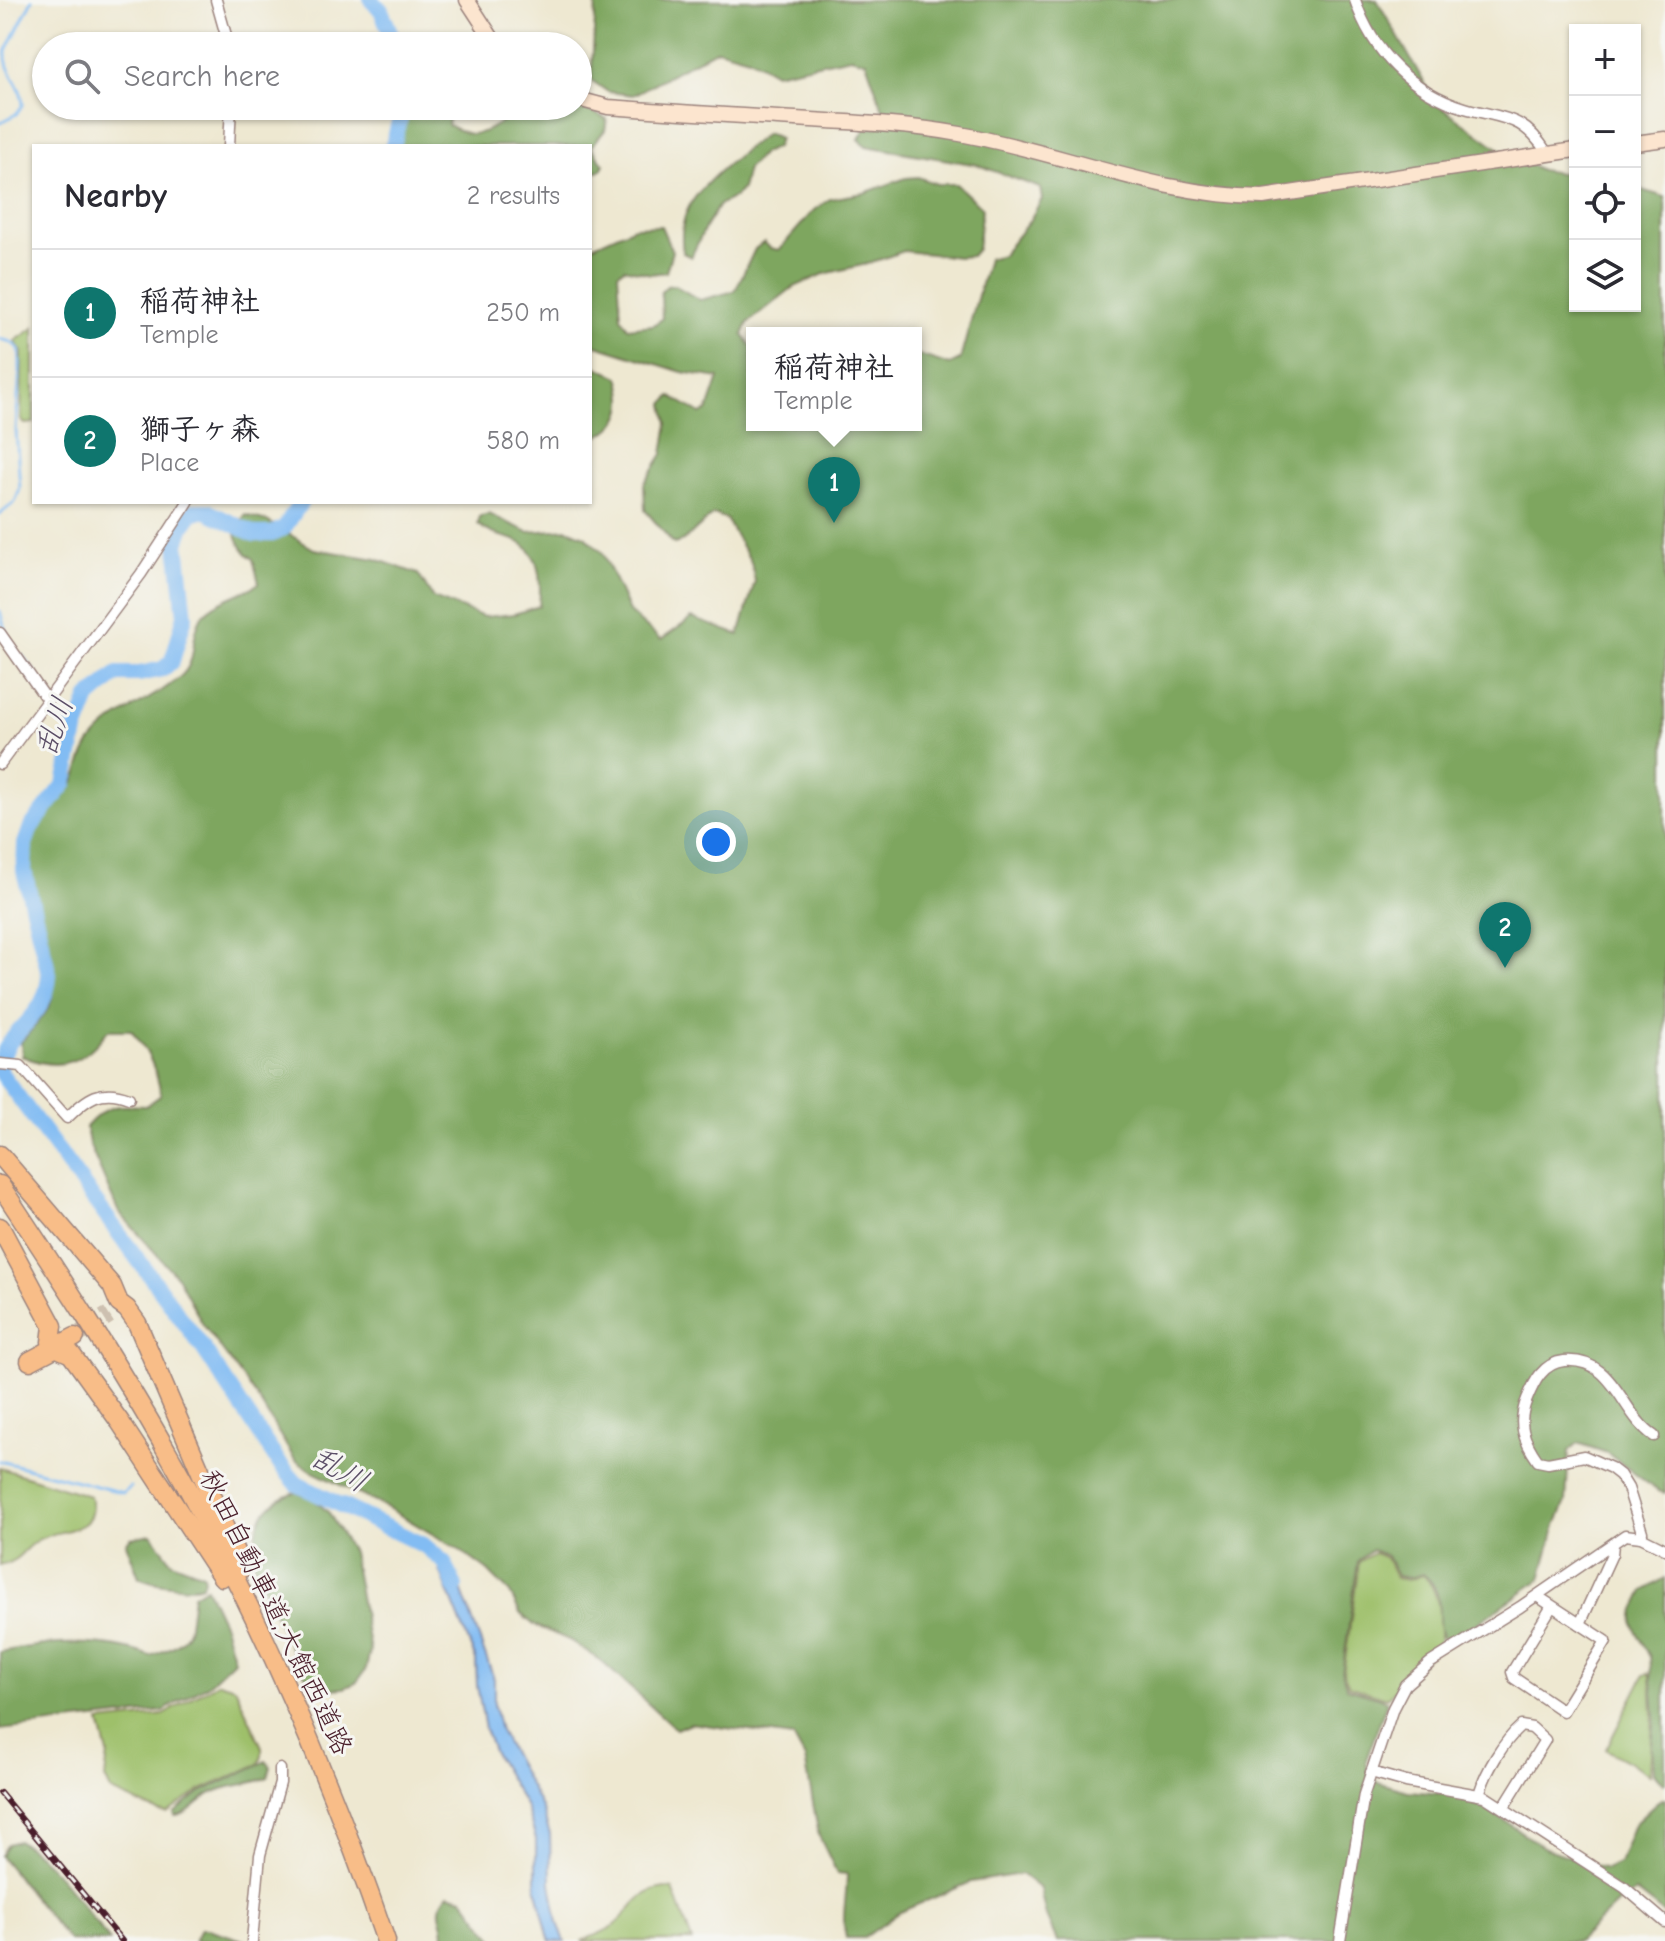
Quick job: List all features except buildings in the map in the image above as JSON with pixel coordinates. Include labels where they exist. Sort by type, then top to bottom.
[{"type":"highway","points":[[0,1155],[112,1286],[110,1308],[130,1312],[149,1350],[287,1678],[298,1712]]},
{"type":"highway","name":"秋田自動車道;大館西道路","points":[[0,1185],[89,1321],[163,1443],[211,1531],[298,1712],[359,1863],[386,1941]]},
{"type":"highway","points":[[0,1227],[53,1326],[53,1344]]},
{"type":"highway","points":[[29,1359],[73,1333]]},
{"type":"highway","points":[[53,1344],[71,1354],[187,1521],[298,1712]]},
{"type":"street","points":[[216,0],[225,32]]},
{"type":"street","points":[[467,0],[488,32]]},
{"type":"street","points":[[1355,0],[1370,37],[1400,72],[1435,95],[1461,107],[1520,123],[1535,136],[1547,153]]},
{"type":"street","points":[[592,103],[608,107],[873,123],[937,130],[1038,150],[1175,188],[1226,197],[1263,197],[1569,151]]},
{"type":"street","points":[[229,144],[230,120]]},
{"type":"street","points":[[1641,142],[1665,139]]},
{"type":"street","points":[[0,764],[141,574],[187,504]]},
{"type":"street","points":[[0,633],[47,700]]},
{"type":"street","points":[[0,1064],[16,1064],[67,1118],[85,1100],[98,1095],[116,1093],[129,1098]]},
{"type":"street","points":[[1641,1537],[1628,1488],[1620,1475],[1584,1456],[1548,1463],[1538,1461],[1525,1443],[1521,1412],[1542,1371],[1556,1362],[1582,1362],[1602,1371],[1620,1392],[1642,1428],[1654,1436]]},
{"type":"street","points":[[1340,1941],[1364,1794],[1393,1708],[1405,1685],[1430,1663],[1537,1596],[1625,1535],[1641,1537],[1665,1549]]},
{"type":"street","points":[[1580,1624],[1612,1554],[1613,1544]]},
{"type":"street","points":[[1537,1596],[1606,1641],[1563,1711],[1514,1678],[1512,1672],[1552,1606]]},
{"type":"street","points":[[1479,1795],[1515,1731],[1521,1726],[1532,1728],[1545,1740],[1503,1808]]},
{"type":"street","points":[[252,1941],[260,1855],[280,1783],[280,1769]]},
{"type":"street","points":[[1371,1772],[1406,1782],[1479,1795],[1624,1887],[1665,1922]]},
{"type":"green space","points":[[594,0],[1377,0],[1436,103],[1498,148],[1540,170],[1569,174],[1569,312],[1641,312],[1641,190],[1665,197],[1665,1493],[1607,1453],[1578,1443],[1569,1451],[1566,1502],[1556,1525],[1541,1579],[1453,1640],[1445,1642],[1439,1626],[1436,1590],[1431,1582],[1423,1574],[1409,1578],[1397,1576],[1387,1556],[1372,1550],[1358,1561],[1342,1674],[1347,1688],[1387,1702],[1366,1760],[1370,1780],[1408,1791],[1455,1795],[1490,1811],[1545,1848],[1605,1869],[1619,1863],[1634,1824],[1661,1799],[1665,1799],[1665,1915],[1636,1892],[1623,1898],[1578,1941],[1057,1941],[1046,1916],[1040,1889],[1021,1874],[971,1882],[900,1912],[864,1938],[846,1938],[847,1874],[837,1873],[819,1836],[805,1759],[793,1737],[690,1723],[676,1729],[601,1661],[569,1640],[534,1625],[520,1613],[510,1593],[487,1570],[458,1549],[295,1460],[256,1396],[202,1323],[178,1278],[118,1211],[89,1144],[86,1127],[99,1114],[119,1106],[146,1106],[161,1095],[154,1069],[142,1044],[131,1030],[108,1030],[90,1050],[71,1061],[48,1064],[22,1056],[21,1042],[47,1010],[54,979],[48,941],[32,882],[30,863],[33,835],[73,784],[88,746],[112,722],[186,671],[192,658],[196,629],[203,615],[217,604],[259,583],[253,559],[241,547],[235,531],[245,515],[267,521],[314,549],[376,559],[418,574],[433,598],[484,617],[514,614],[539,606],[540,582],[530,551],[519,542],[484,529],[478,524],[480,516],[489,514],[528,532],[568,529],[585,536],[603,553],[629,612],[661,640],[692,618],[739,635],[755,581],[751,562],[726,519],[714,514],[683,541],[674,544],[645,510],[644,484],[663,454],[668,423],[664,404],[671,396],[701,414],[708,410],[719,378],[682,372],[592,344],[592,246],[634,227],[661,226],[672,251],[666,272],[651,274],[624,268],[618,273],[621,317],[628,328],[653,325],[662,319],[661,292],[667,286],[674,285],[700,300],[735,291],[755,249],[764,242],[770,248],[779,250],[814,210],[830,199],[864,193],[906,178],[918,177],[937,184],[956,184],[982,208],[977,249],[971,256],[904,251],[824,274],[792,288],[748,323],[743,335],[746,339],[746,431],[922,431],[922,356],[950,365],[960,360],[988,259],[1002,255],[1028,223],[1042,199],[1040,188],[978,165],[866,146],[859,139],[865,129],[878,127],[883,110],[866,61],[851,57],[775,73],[749,58],[717,49],[633,95],[608,92],[592,81]]},
{"type":"green space","points":[[592,112],[607,119],[605,130],[592,146],[396,144],[401,120],[448,120],[448,125],[476,134],[506,120],[592,120]]},
{"type":"green space","points":[[767,133],[779,138],[776,147],[762,154],[747,169],[742,189],[735,197],[719,205],[691,257],[683,253],[683,225],[693,200],[723,168]]},
{"type":"green space","points":[[592,148],[604,164],[601,170],[592,172]]},
{"type":"green space","points":[[32,329],[32,423],[25,424],[21,420],[22,352],[15,341]]},
{"type":"green space","points":[[592,365],[619,377],[622,388],[620,416],[601,435],[592,439]]},
{"type":"green space","points":[[0,1468],[90,1496],[92,1509],[89,1518],[75,1528],[45,1536],[0,1566]]},
{"type":"green space","points":[[296,1492],[314,1499],[329,1513],[352,1552],[370,1651],[366,1669],[356,1683],[344,1688],[318,1690],[309,1680],[292,1651],[255,1569],[255,1543],[260,1521],[273,1504]]},
{"type":"green space","points":[[151,1534],[172,1562],[203,1574],[202,1585],[170,1585],[139,1577],[126,1543],[131,1538]]},
{"type":"green space","points":[[1374,1553],[1386,1558],[1396,1578],[1408,1580],[1423,1575],[1433,1589],[1440,1618],[1438,1646],[1387,1698],[1349,1686],[1343,1674],[1359,1562]]},
{"type":"green space","points":[[1665,1578],[1663,1784],[1654,1773],[1652,1745],[1655,1715],[1650,1657],[1633,1624],[1635,1610],[1644,1591]]},
{"type":"green space","points":[[206,1587],[224,1625],[234,1660],[209,1684],[163,1711],[0,1730],[0,1652],[38,1646],[95,1644],[150,1656],[181,1641],[188,1629],[193,1595]]},
{"type":"green space","points":[[1649,1673],[1653,1713],[1650,1774],[1606,1749],[1644,1675]]},
{"type":"green space","points":[[219,1682],[235,1687],[262,1747],[259,1764],[199,1791],[167,1813],[111,1791],[105,1778],[108,1754],[100,1722],[163,1715]]},
{"type":"green space","points":[[266,1761],[271,1767],[268,1777],[219,1790],[185,1813],[175,1816],[174,1813],[199,1793]]},
{"type":"green space","points":[[18,1841],[54,1871],[110,1941],[69,1941],[0,1856],[7,1844]]},
{"type":"green space","points":[[673,1889],[692,1941],[582,1941],[613,1926],[647,1893]]},
{"type":"green space","points":[[448,1894],[463,1898],[495,1941],[443,1941],[440,1907]]},
{"type":"green space","points":[[200,1929],[208,1929],[246,1941],[194,1941]]},
{"type":"water","points":[[453,1567],[494,1679],[494,1706],[500,1731],[541,1807],[550,1834],[551,1883],[558,1923],[565,1941],[550,1941],[536,1887],[536,1839],[526,1807],[493,1751],[485,1729],[476,1660],[440,1571]]},
{"type":"waterway","points":[[0,123],[16,114],[23,105],[6,52],[32,0]]},
{"type":"waterway","name":"乱川","points":[[371,0],[381,10],[390,32]]},
{"type":"waterway","name":"乱川","points":[[394,144],[400,120]]},
{"type":"waterway","points":[[0,339],[11,342],[19,349],[20,364],[16,430],[20,489],[15,502],[0,514]]},
{"type":"waterway","name":"乱川","points":[[0,1070],[8,1045],[41,1004],[49,974],[24,871],[25,844],[31,827],[65,784],[76,731],[89,698],[117,674],[163,669],[172,661],[185,616],[177,543],[183,526],[194,511],[207,511],[254,534],[272,534],[284,528],[300,504]]},
{"type":"waterway","points":[[0,611],[6,634]]},
{"type":"waterway","points":[[22,656],[36,674]]},
{"type":"waterway","points":[[62,718],[76,731]]},
{"type":"waterway","name":"乱川","points":[[0,1072],[203,1348],[279,1463],[297,1484],[425,1546],[445,1563],[455,1587]]},
{"type":"waterway","points":[[0,1461],[123,1493],[131,1487]]},
{"type":"tunnel","points":[[81,1333],[109,1315]]},
{"type":"railway","points":[[0,1793],[122,1941]]},
{"type":"place","name":"稲荷神社","points":[[834,523]]},
{"type":"place","name":"獅子ヶ森","points":[[1505,968]]}]
